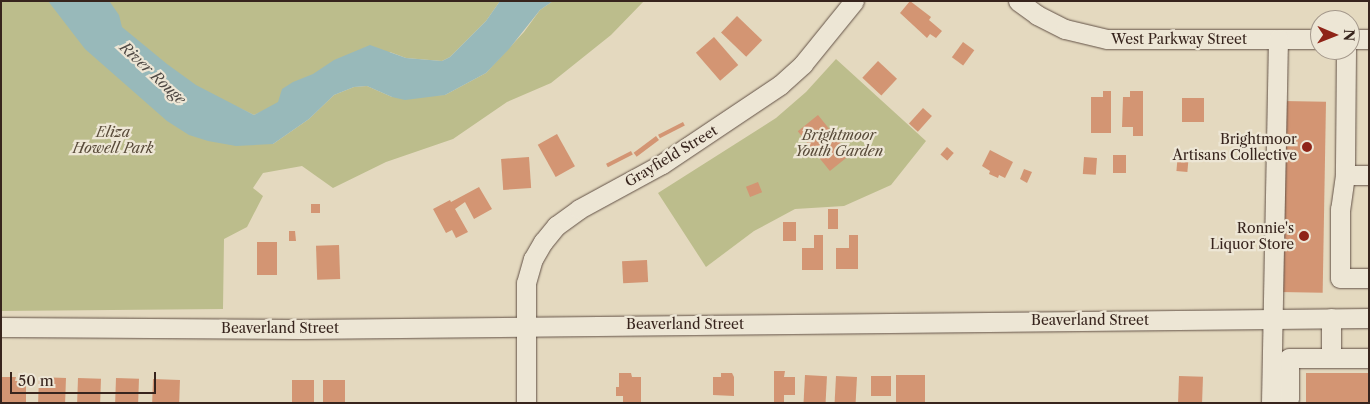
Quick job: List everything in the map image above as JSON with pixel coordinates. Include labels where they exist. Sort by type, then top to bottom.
[{"type":"street","name":"Grayfield Street","points":[[526,403],[526,283],[533,259],[556,226],[579,209],[662,164],[705,137],[780,85],[803,64],[854,1]]},
{"type":"street","name":"West Parkway Street","points":[[1018,1],[1037,15],[1065,29],[1107,39],[1310,39]]},
{"type":"street","points":[[1278,39],[1272,319],[1280,401]]},
{"type":"street","points":[[1346,60],[1345,175],[1340,209],[1340,278],[1369,278]]},
{"type":"street","points":[[1345,175],[1369,175]]},
{"type":"street","points":[[1331,318],[1331,358]]},
{"type":"street","name":"Beaverland Street","points":[[1,327],[300,329],[526,325],[1369,318]]},
{"type":"street","points":[[1280,401],[1289,358],[1369,358]]},
{"type":"green space","name":"Eliza Howell Park","points":[[1,1],[500,1],[486,21],[450,57],[442,61],[406,58],[390,52],[254,115],[227,102],[254,144],[273,144],[309,119],[334,95],[354,87],[367,86],[392,97],[445,95],[486,73],[524,32],[540,10],[553,1],[644,1],[611,35],[551,83],[507,102],[453,139],[386,162],[333,188],[302,166],[263,173],[253,188],[263,196],[247,227],[224,239],[223,309],[1,311]]},
{"type":"green space","name":"Brightmoor Youth Garden","points":[[836,59],[926,141],[891,185],[844,206],[795,209],[754,231],[706,267],[658,193],[776,118],[806,92]]},
{"type":"water","name":"River Rouge","points":[[48,1],[110,2],[119,15],[122,27],[167,64],[196,85],[254,115],[278,102],[282,89],[293,82],[313,74],[334,60],[370,45],[406,58],[442,61],[450,57],[486,21],[500,1],[553,1],[540,10],[509,49],[486,73],[445,95],[405,100],[392,97],[367,86],[354,87],[334,95],[309,119],[273,144],[236,146],[208,141],[189,135],[167,121],[85,49]]},
{"type":"building","points":[[910,1],[931,17],[929,20],[942,31],[936,38],[930,34],[927,38],[900,13]]},
{"type":"building","points":[[737,16],[762,40],[746,57],[721,33]]},
{"type":"building","points":[[714,37],[738,65],[720,81],[696,53]]},
{"type":"building","points":[[963,42],[974,50],[963,66],[952,57]]},
{"type":"building","points":[[878,61],[897,79],[881,96],[862,78]]},
{"type":"building","points":[[1103,91],[1111,91],[1111,133],[1091,133],[1091,97],[1103,97]]},
{"type":"building","points":[[1130,91],[1143,91],[1143,136],[1133,136],[1133,127],[1122,127],[1123,97],[1130,97]]},
{"type":"building","points":[[1182,98],[1204,98],[1204,122],[1182,122]]},
{"type":"building","points":[[1283,101],[1326,102],[1323,293],[1280,292]]},
{"type":"building","points":[[923,108],[932,116],[918,132],[909,124]]},
{"type":"building","points":[[818,115],[850,155],[830,171],[798,131]]},
{"type":"building","points":[[683,122],[685,126],[660,138],[658,135]]},
{"type":"building","points":[[557,134],[575,166],[556,177],[538,145]]},
{"type":"building","points":[[656,136],[659,140],[637,157],[634,153]]},
{"type":"building","points":[[947,147],[954,153],[947,160],[940,155]]},
{"type":"building","points":[[990,150],[1013,162],[1005,178],[999,175],[998,178],[989,174],[990,171],[982,166]]},
{"type":"building","points":[[631,151],[633,155],[608,167],[606,164]]},
{"type":"building","points":[[1178,153],[1189,154],[1187,172],[1176,171]]},
{"type":"building","points":[[1113,155],[1126,155],[1126,173],[1113,173]]},
{"type":"building","points":[[529,157],[531,188],[503,190],[501,159]]},
{"type":"building","points":[[1084,157],[1097,158],[1096,175],[1083,174]]},
{"type":"building","points":[[1024,169],[1032,172],[1027,183],[1020,179]]},
{"type":"building","points":[[758,182],[762,192],[750,197],[746,187]]},
{"type":"building","points":[[479,187],[492,209],[474,219],[465,202],[455,209],[468,232],[456,238],[452,230],[446,233],[433,209]]},
{"type":"building","points":[[311,204],[320,204],[320,213],[311,213]]},
{"type":"building","points":[[828,209],[838,209],[838,229],[828,229]]},
{"type":"building","points":[[783,222],[796,222],[796,241],[783,241]]},
{"type":"building","points":[[289,231],[295,231],[296,241],[289,241]]},
{"type":"building","points":[[814,235],[823,235],[823,270],[802,270],[802,248],[814,248]]},
{"type":"building","points":[[849,235],[858,235],[858,269],[836,269],[836,248],[849,248]]},
{"type":"building","points":[[257,242],[277,242],[277,275],[257,275]]},
{"type":"building","points":[[339,245],[340,279],[317,280],[316,246]]},
{"type":"building","points":[[647,260],[648,282],[623,283],[622,261]]},
{"type":"building","points":[[774,371],[785,371],[784,377],[795,377],[795,395],[784,395],[784,402],[774,402]]},
{"type":"building","points":[[619,373],[631,373],[632,377],[641,377],[641,403],[623,403],[623,396],[616,396],[616,387],[619,387]]},
{"type":"building","points":[[721,373],[732,373],[734,377],[734,396],[713,395],[713,377],[721,377]]},
{"type":"building","points":[[1306,373],[1368,373],[1368,403],[1306,403]]},
{"type":"building","points":[[805,375],[827,376],[826,403],[804,403]]},
{"type":"building","points":[[896,375],[925,375],[925,403],[896,403]]},
{"type":"building","points":[[836,376],[857,377],[856,403],[835,403]]},
{"type":"building","points":[[871,376],[891,376],[891,396],[871,396]]},
{"type":"building","points":[[1179,376],[1203,377],[1202,403],[1178,403]]},
{"type":"building","points":[[2,377],[16,377],[15,381],[26,381],[26,403],[1,402]]},
{"type":"building","points":[[39,377],[66,378],[65,403],[38,402]]},
{"type":"building","points":[[78,378],[101,379],[100,403],[77,403]]},
{"type":"building","points":[[116,378],[139,379],[138,403],[115,403]]},
{"type":"building","points":[[153,379],[180,380],[179,403],[152,402]]},
{"type":"building","points":[[292,380],[314,380],[314,403],[292,403]]},
{"type":"building","points":[[323,380],[345,380],[345,403],[323,403]]},
{"type":"place","name":"Brightmoor Artisans Collective","points":[[1307,147]]},
{"type":"place","name":"Ronnie's Liquor Store","points":[[1304,236]]}]
